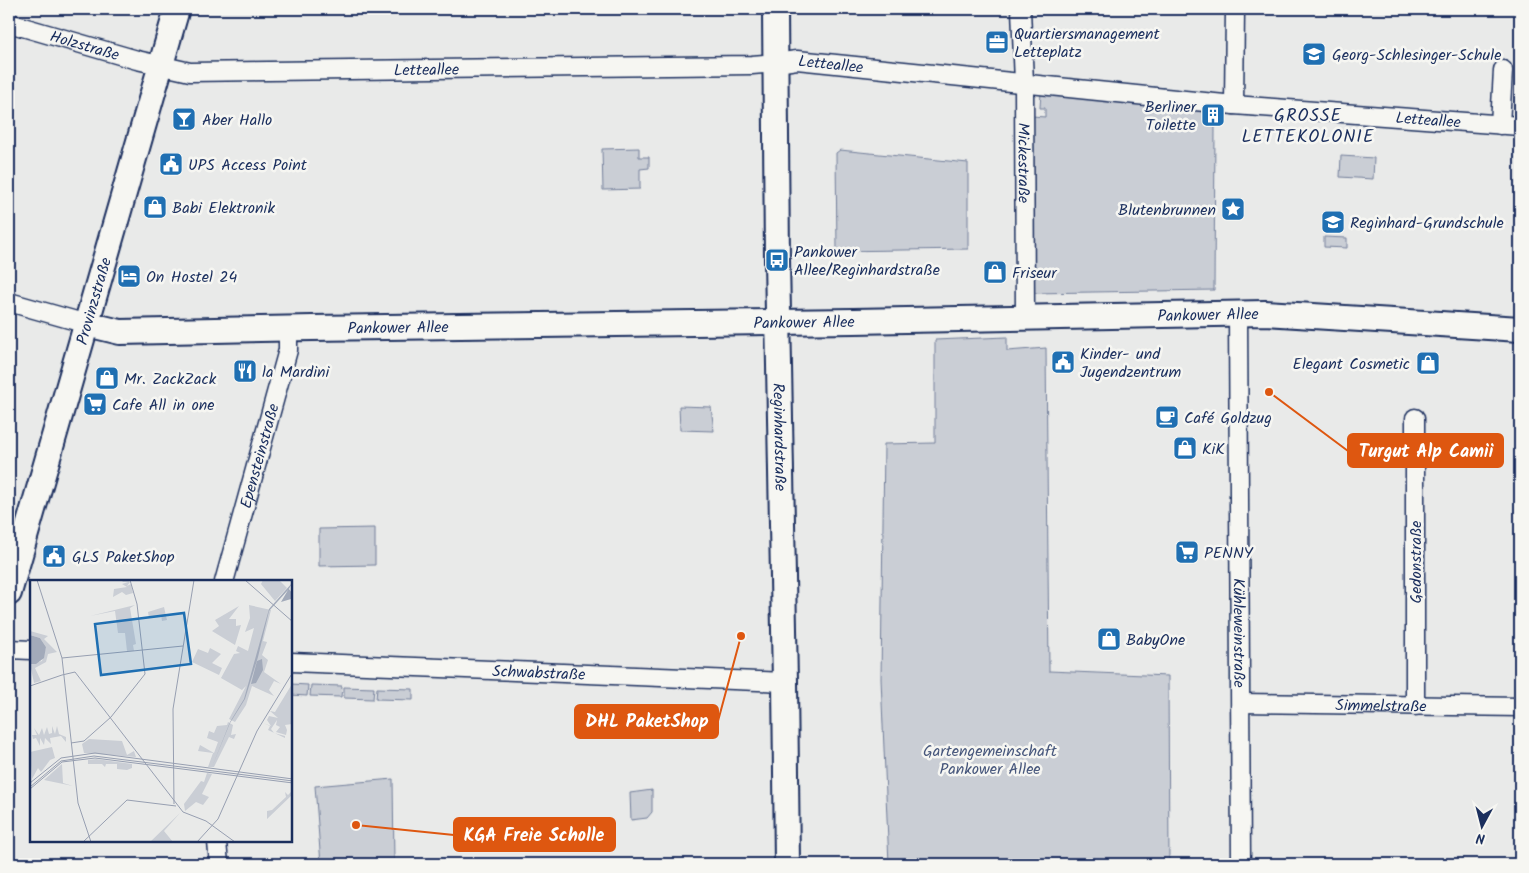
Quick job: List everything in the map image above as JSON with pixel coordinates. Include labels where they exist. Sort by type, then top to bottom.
[{"type":"street","name":"Provinzstraße","points":[[9,593],[177,9]]},
{"type":"street","name":"Reginhardstraße","points":[[775,9],[777,260],[787,864]]},
{"type":"street","name":"Mickestraße","points":[[1021,9],[1024,83],[1025,318]]},
{"type":"street","points":[[1234,104],[1235,9]]},
{"type":"street","name":"Holzstraße","points":[[9,23],[161,66]]},
{"type":"street","name":"Letteallee","points":[[161,66],[190,72],[776,63],[797,60],[1234,104],[1520,126]]},
{"type":"street","points":[[1500,124],[1503,70]]},
{"type":"street","points":[[9,302],[86,324]]},
{"type":"street","name":"Kühleweinstraße","points":[[1238,313],[1241,864]]},
{"type":"street","name":"Pankower Allee","points":[[86,324],[120,332],[1265,313],[1520,329]]},
{"type":"street","name":"Epensteinstraße","points":[[225,580],[288,350],[288,329]]},
{"type":"street","name":"Gedonstraße","points":[[1415,418],[1415,706]]},
{"type":"street","points":[[9,649],[30,650]]},
{"type":"street","name":"Schwabstraße","points":[[292,662],[785,682]]},
{"type":"street","name":"Simmelstraße","points":[[1241,703],[1520,707]]},
{"type":"street","points":[[217,843],[219,864]]},
{"type":"green space","points":[[1041,92],[1217,109],[1215,127],[1214,290],[1033,293],[1032,116],[1045,117],[1045,108],[1040,108]]},
{"type":"green space","points":[[639,148],[639,157],[649,157],[649,168],[640,169],[640,189],[603,190],[602,149]]},
{"type":"green space","points":[[840,150],[968,163],[968,249],[837,251],[836,153]]},
{"type":"green space","points":[[1341,156],[1374,158],[1373,179],[1340,177]]},
{"type":"green space","points":[[1324,237],[1347,238],[1347,248],[1324,247]]},
{"type":"green space","name":"Gartengemeinschaft Pankower Allee","points":[[1007,337],[1007,351],[1046,348],[1049,671],[1168,676],[1169,864],[889,864],[881,679],[884,444],[935,443],[935,340]]},
{"type":"green space","points":[[679,406],[711,407],[714,431],[680,430]]},
{"type":"green space","points":[[375,528],[375,565],[319,566],[319,529]]},
{"type":"green space","points":[[292,684],[308,685],[307,696],[292,695]]},
{"type":"green space","points":[[311,685],[342,686],[341,697],[310,696]]},
{"type":"green space","points":[[344,687],[374,688],[373,699],[344,698]]},
{"type":"green space","points":[[377,688],[413,689],[413,700],[376,699]]},
{"type":"green space","points":[[393,779],[394,864],[321,864],[315,786]]},
{"type":"green space","points":[[652,790],[652,812],[647,818],[631,820],[630,793]]},
{"type":"place","name":"Quartiersmanagement Letteplatz","points":[[997,42]]},
{"type":"place","name":"Georg-Schlesinger-Schule","points":[[1314,54]]},
{"type":"place","name":"Berliner Toilette","points":[[1213,115]]},
{"type":"place","name":"Aber Hallo","points":[[184,119]]},
{"type":"place","name":"UPS Access Point","points":[[171,164]]},
{"type":"place","name":"Babi Elektronik","points":[[155,207]]},
{"type":"place","name":"Blutenbrunnen","points":[[1233,209]]},
{"type":"place","name":"Reginhard-Grundschule","points":[[1333,222]]},
{"type":"place","name":"Pankower Allee/Reginhardstraße","points":[[777,260]]},
{"type":"place","name":"Friseur","points":[[995,272]]},
{"type":"place","name":"On Hostel 24","points":[[129,276]]},
{"type":"place","name":"Kinder- und Jugendzentrum","points":[[1063,362]]},
{"type":"place","name":"Elegant Cosmetic","points":[[1428,363]]},
{"type":"place","name":"la Mardini","points":[[245,371]]},
{"type":"place","name":"Mr. ZackZack","points":[[107,378]]},
{"type":"place","name":"Turgut Alp Camii","points":[[1269,392]]},
{"type":"place","name":"Cafe All in one","points":[[95,404]]},
{"type":"place","name":"Café Goldzug","points":[[1167,417]]},
{"type":"place","name":"KiK","points":[[1185,448]]},
{"type":"place","name":"PENNY","points":[[1187,552]]},
{"type":"place","name":"GLS PaketShop","points":[[54,556]]},
{"type":"place","name":"DHL PaketShop","points":[[741,636]]},
{"type":"place","name":"BabyOne","points":[[1109,639]]},
{"type":"place","name":"KGA Freie Scholle","points":[[356,825]]},
{"type":"district","name":"GROSSE LETTEKOLONIE","points":[[1308,125]]}]
